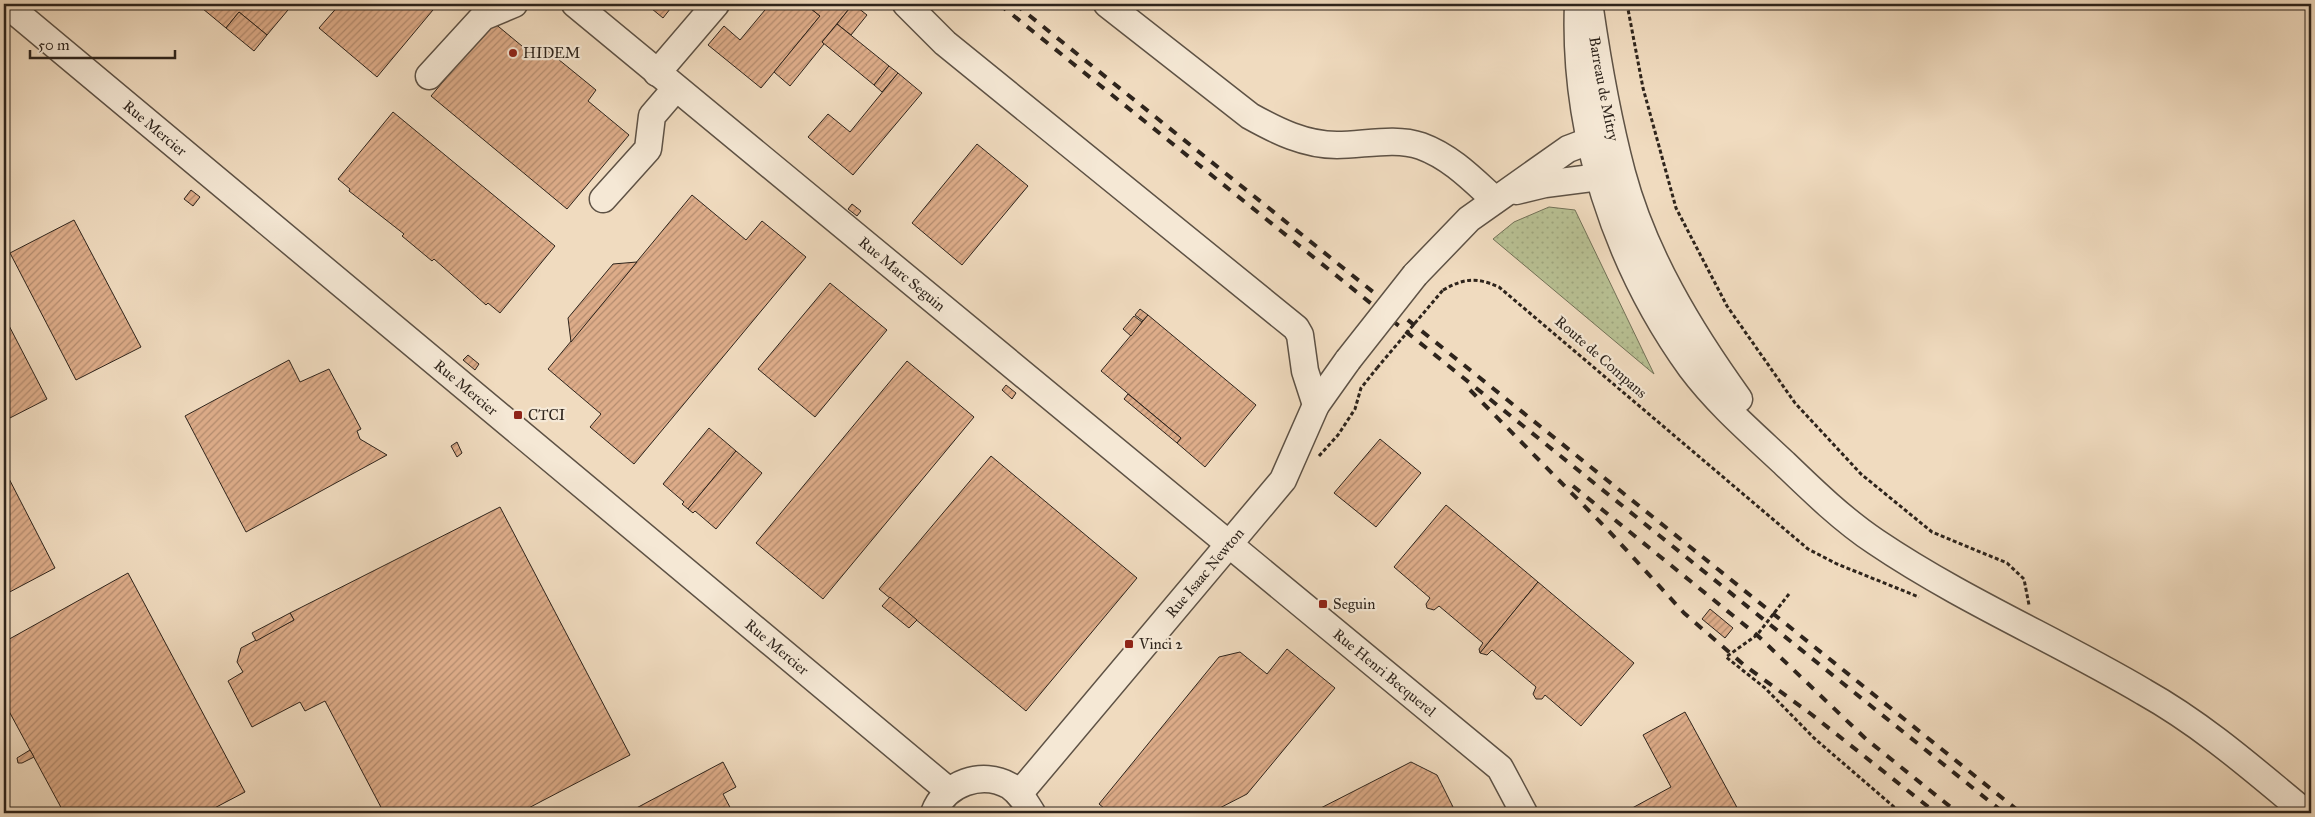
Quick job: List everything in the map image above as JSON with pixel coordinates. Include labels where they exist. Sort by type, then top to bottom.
[{"type":"street","name":"Rue Mercier","points":[[6,4],[949,791]]},
{"type":"street","points":[[429,76],[483,17],[514,4]]},
{"type":"street","name":"Rue Marc Seguin","points":[[575,4],[1228,545]]},
{"type":"street","points":[[603,199],[648,149],[652,116],[667,80],[716,4]]},
{"type":"street","points":[[906,4],[945,42],[1296,328],[1300,335],[1305,371],[1316,405]]},
{"type":"street","points":[[1107,4],[1250,116],[1276,130],[1297,138],[1336,145],[1403,142],[1420,146],[1445,157],[1503,196],[1545,184],[1611,175]]},
{"type":"street","points":[[1578,4],[1577,36],[1581,90],[1601,137]]},
{"type":"street","name":"Barreau de Mitry","points":[[1590,4],[1601,137],[1611,175],[1678,305],[1713,364],[1795,474],[1874,540],[1927,575],[2025,630],[2144,691],[2177,711],[2306,813]]},
{"type":"street","name":"Rue Isaac Newton","points":[[1025,804],[1228,545],[1283,480],[1316,405],[1348,360],[1415,274],[1454,232],[1562,154],[1601,137]]},
{"type":"street","name":"Rue Henri Becquerel","points":[[1228,545],[1500,768],[1524,813]]},
{"type":"street","points":[[934,813],[937,805],[949,791],[963,783],[979,779],[995,780],[1010,787],[1025,804]]},
{"type":"path","points":[[1627,4],[1643,88],[1676,208],[1727,306],[1795,403],[1861,474],[1932,532],[2007,562],[2024,579],[2030,612],[2025,630]]},
{"type":"path","name":"Route de Compans","points":[[1314,463],[1338,435],[1355,409],[1361,388],[1444,290],[1458,282],[1471,279],[1484,280],[1499,286],[1516,298],[1808,549],[1837,564],[1923,599]]},
{"type":"path","points":[[1789,594],[1757,635],[1726,658],[1765,688],[1814,738],[1901,813]]},
{"type":"green space","points":[[1549,207],[1575,210],[1654,374],[1493,239],[1514,222]]},
{"type":"building","points":[[197,4],[293,4],[267,35],[239,12],[226,28]]},
{"type":"building","points":[[340,4],[438,4],[377,77],[319,28]]},
{"type":"building","points":[[646,4],[674,4],[663,18]]},
{"type":"building","points":[[770,4],[805,4],[820,16],[761,88],[708,45],[724,26],[740,40]]},
{"type":"building","points":[[805,4],[853,4],[790,86],[774,72],[820,16]]},
{"type":"building","points":[[853,4],[867,15],[851,35],[837,24]]},
{"type":"building","points":[[239,12],[267,35],[254,51],[226,28]]},
{"type":"building","points":[[493,22],[534,56],[542,46],[596,90],[588,101],[629,135],[567,209],[431,96]]},
{"type":"building","points":[[837,24],[889,66],[874,85],[822,42]]},
{"type":"building","points":[[889,66],[898,73],[882,92],[874,85]]},
{"type":"building","points":[[898,73],[922,93],[853,175],[808,137],[828,114],[850,132]]},
{"type":"building","points":[[393,112],[555,246],[500,313],[488,303],[486,305],[434,259],[432,261],[402,236],[404,234],[349,191],[350,189],[338,179]]},
{"type":"building","points":[[977,144],[1028,186],[962,265],[912,223]]},
{"type":"building","points":[[191,190],[200,197],[193,206],[184,199]]},
{"type":"building","points":[[692,195],[746,240],[762,221],[806,257],[634,464],[590,427],[601,414],[548,369]]},
{"type":"building","points":[[852,204],[861,211],[857,216],[848,209]]},
{"type":"building","points":[[74,220],[141,347],[76,380],[10,253]]},
{"type":"building","points":[[637,262],[571,342],[568,318],[613,264]]},
{"type":"building","points":[[830,283],[887,330],[815,417],[758,369]]},
{"type":"building","points":[[1140,309],[1148,315],[1143,321],[1135,315]]},
{"type":"building","points":[[1148,315],[1256,405],[1205,467],[1177,443],[1181,438],[1101,371]]},
{"type":"building","points":[[4,316],[47,399],[4,421]]},
{"type":"building","points":[[1134,316],[1142,322],[1131,336],[1123,329]]},
{"type":"building","points":[[468,355],[479,364],[475,370],[463,360]]},
{"type":"building","points":[[289,360],[300,382],[329,369],[361,429],[357,431],[360,439],[387,455],[246,532],[185,416]]},
{"type":"building","points":[[907,361],[974,417],[823,599],[756,543]]},
{"type":"building","points":[[1006,385],[1016,393],[1012,399],[1002,390]]},
{"type":"building","points":[[1128,394],[1181,438],[1177,443],[1124,399]]},
{"type":"building","points":[[709,428],[736,451],[688,509],[682,504],[684,502],[663,484]]},
{"type":"building","points":[[1380,439],[1421,473],[1376,527],[1334,493]]},
{"type":"building","points":[[457,442],[462,453],[457,457],[451,446]]},
{"type":"building","points":[[736,451],[762,473],[716,529],[695,511],[693,513],[688,509]]},
{"type":"building","points":[[991,456],[1137,578],[1026,711],[879,589]]},
{"type":"building","points":[[4,469],[55,568],[4,595]]},
{"type":"building","points":[[1446,505],[1538,582],[1480,653],[1479,649],[1483,643],[1439,606],[1434,610],[1427,608],[1426,604],[1430,598],[1394,567]]},
{"type":"building","points":[[500,507],[630,755],[519,813],[384,813],[325,701],[305,711],[300,702],[252,727],[228,681],[243,672],[237,662],[241,648],[294,620],[290,613]]},
{"type":"building","points":[[128,573],[245,792],[205,813],[64,813],[4,702],[4,642]]},
{"type":"building","points":[[1538,582],[1634,663],[1581,726],[1545,695],[1542,699],[1536,699],[1533,694],[1536,687],[1492,650],[1487,655],[1480,653]]},
{"type":"building","points":[[890,597],[917,620],[909,628],[882,606]]},
{"type":"building","points":[[1710,609],[1733,628],[1725,638],[1702,619]]},
{"type":"building","points":[[290,613],[294,620],[256,641],[252,633]]},
{"type":"building","points":[[1287,649],[1335,688],[1247,794],[1210,813],[1110,813],[1099,804],[1219,657],[1240,652],[1267,674]]},
{"type":"building","points":[[1685,712],[1740,813],[1623,813],[1671,787],[1643,735]]},
{"type":"building","points":[[30,750],[34,757],[18,763],[17,758]]},
{"type":"building","points":[[723,762],[736,787],[723,794],[733,813],[627,813]]},
{"type":"building","points":[[1411,762],[1437,775],[1456,813],[1311,813]]},
{"type":"railway","points":[[999,4],[2004,813]]},
{"type":"railway","points":[[1015,4],[2021,813]]},
{"type":"railway","points":[[1470,390],[1608,530],[1684,613],[1744,665],[1811,714],[1936,813]]},
{"type":"railway","points":[[1573,486],[1757,635],[1866,739],[1958,813]]},
{"type":"place","name":"HIDEM","points":[[513,53]]},
{"type":"place","name":"CTCI","points":[[518,415]]},
{"type":"place","name":"Seguin","points":[[1323,604]]},
{"type":"place","name":"Vinci 2","points":[[1129,644]]}]
